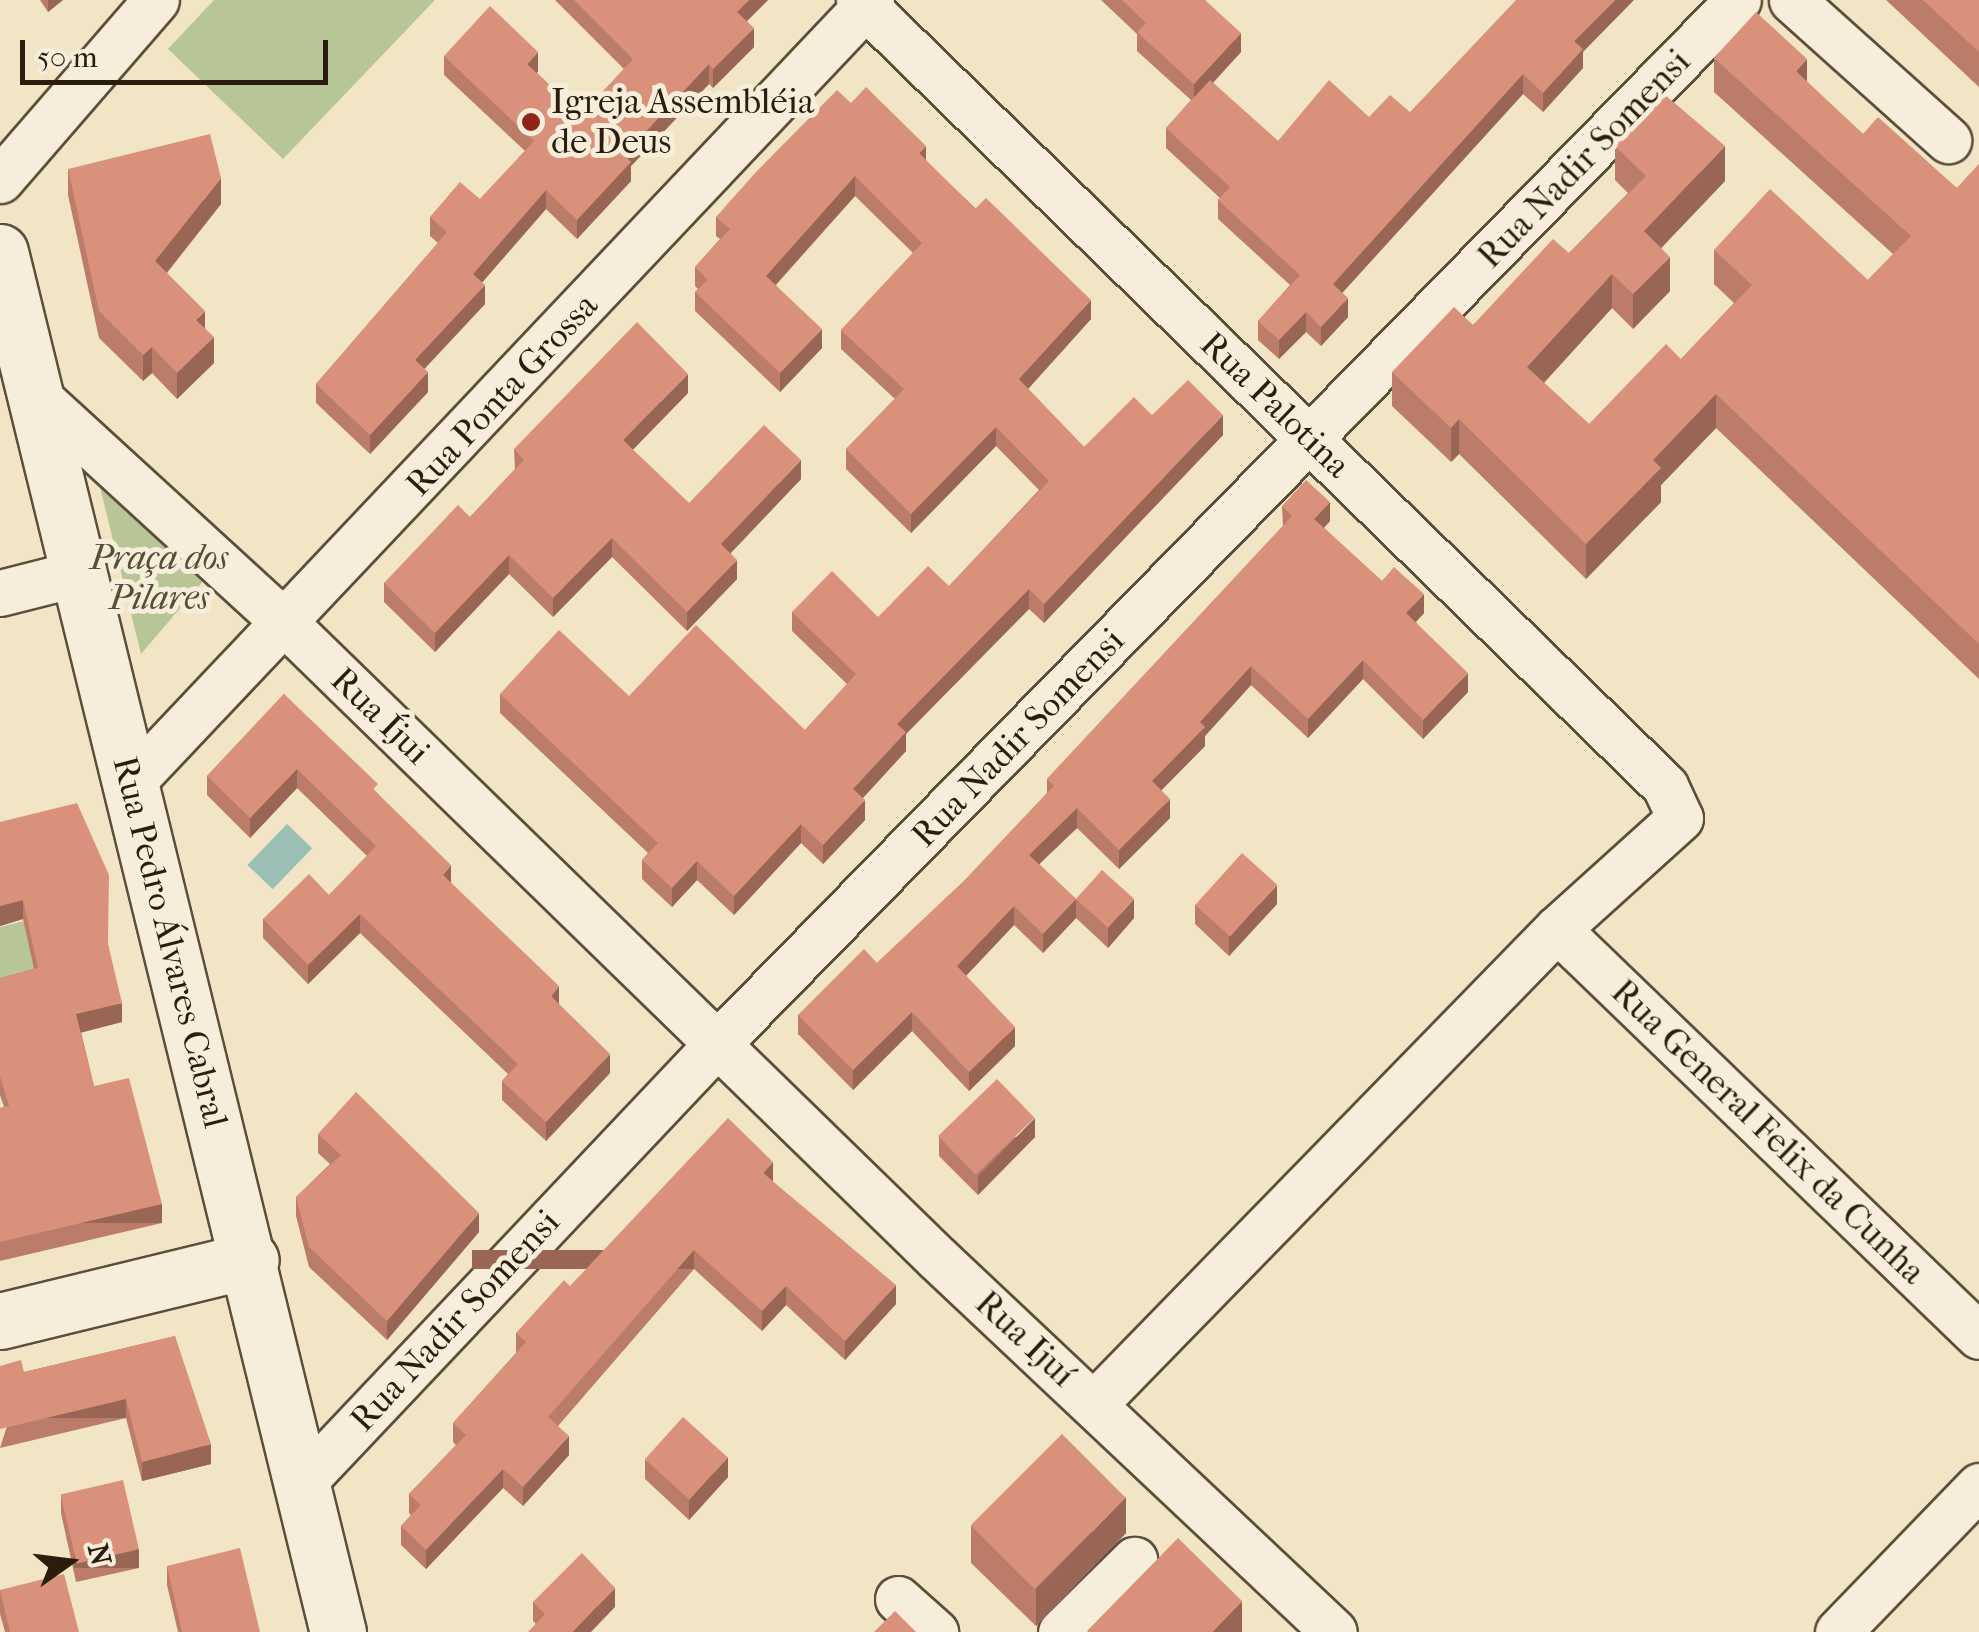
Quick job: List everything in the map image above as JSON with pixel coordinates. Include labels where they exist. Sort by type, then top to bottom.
[{"type":"street","points":[[0,180],[156,0]]},
{"type":"street","name":"Rua Nadir Somensi","points":[[303,1482],[717,1044],[1738,0]]},
{"type":"street","points":[[1792,0],[1948,140]]},
{"type":"street","name":"Rua Palotina","points":[[865,2],[1664,786],[1680,818],[1557,929]]},
{"type":"street","name":"Rua Ponta Grossa","points":[[129,786],[287,625],[865,2]]},
{"type":"street","name":"Rua Pedro Álvares Cabral","points":[[0,252],[83,572],[129,786],[252,1260],[338,1632]]},
{"type":"street","name":"Rua Íjui","points":[[36,395],[287,625],[717,1044]]},
{"type":"street","points":[[0,592],[83,572]]},
{"type":"street","points":[[1094,1404],[1557,929]]},
{"type":"street","name":"Rua General Felix da Cunha","points":[[1557,929],[1979,1336]]},
{"type":"street","name":"Rua Ijuí","points":[[717,1044],[1334,1632]]},
{"type":"street","points":[[0,1322],[252,1260]]},
{"type":"street","points":[[1838,1632],[1979,1486]]},
{"type":"street","points":[[1061,1632],[1134,1560]]},
{"type":"street","points":[[898,1600],[935,1632]]},
{"type":"green space","points":[[214,0],[435,0],[283,159],[168,49]]},
{"type":"green space","name":"Praça dos Pilares","points":[[95,467],[211,572],[141,654]]},
{"type":"green space","points":[[24,921],[36,977],[0,986],[0,927]]},
{"type":"water","points":[[287,824],[312,848],[273,889],[247,865]]},
{"type":"building","points":[[574,0],[749,0],[737,12],[754,28],[713,69],[709,64],[624,155],[631,162],[577,220],[546,190],[473,274],[485,285],[415,360],[428,372],[370,435],[316,384],[447,232],[430,217],[460,182],[480,199],[534,141],[444,56],[490,6],[538,52],[527,64],[581,115],[633,59]]},
{"type":"building","points":[[1122,0],[1205,0],[1241,33],[1194,84],[1137,32],[1146,23]]},
{"type":"building","points":[[1516,0],[1615,0],[1574,41],[1583,49],[1543,93],[1523,74],[1333,284],[1348,298],[1321,327],[1306,312],[1279,340],[1258,321],[1300,275],[1218,200],[1230,187],[1166,128],[1210,80],[1278,141],[1329,80],[1369,117],[1390,95],[1410,112]]},
{"type":"building","points":[[1923,0],[1979,0],[1979,52]]},
{"type":"building","points":[[1756,12],[1807,59],[1796,71],[1863,134],[1878,117],[1957,188],[1979,164],[1979,644],[1716,394],[1653,460],[1661,468],[1586,544],[1459,419],[1451,428],[1392,372],[1454,307],[1473,325],[1553,239],[1569,253],[1646,176],[1615,146],[1664,94],[1725,146],[1644,231],[1670,257],[1633,294],[1612,274],[1527,367],[1589,424],[1666,344],[1681,359],[1752,285],[1714,250],[1770,189],[1868,280],[1911,236],[1714,58]]},
{"type":"building","points":[[866,87],[926,146],[919,153],[975,209],[986,198],[1091,300],[1019,379],[1084,447],[1134,397],[1152,415],[1188,380],[1223,415],[1044,604],[1029,589],[897,724],[906,732],[853,789],[865,800],[823,845],[801,824],[734,896],[697,861],[672,888],[642,860],[658,843],[500,694],[559,630],[629,696],[696,625],[805,730],[856,674],[792,612],[832,571],[878,617],[928,566],[949,586],[1049,481],[996,427],[911,514],[846,449],[904,389],[841,330],[922,243],[855,176],[766,276],[822,329],[780,373],[695,292],[708,280],[695,267],[730,229],[716,217],[837,90],[851,103]]},
{"type":"building","points":[[210,134],[221,178],[155,261],[205,311],[196,320],[214,337],[177,373],[152,347],[143,355],[99,311],[68,169]]},
{"type":"building","points":[[637,322],[688,374],[623,440],[689,503],[764,425],[801,460],[721,544],[737,560],[687,612],[612,538],[553,598],[509,555],[435,633],[384,583],[458,505],[470,517],[524,460],[514,449]]},
{"type":"building","points":[[1306,480],[1330,502],[1314,519],[1382,581],[1394,567],[1424,594],[1406,613],[1468,673],[1423,720],[1363,660],[1308,719],[1251,666],[1200,722],[1205,727],[1152,781],[1170,799],[1119,850],[1077,808],[1029,855],[1076,899],[1043,934],[1014,906],[957,966],[1015,1027],[969,1072],[912,1012],[853,1070],[798,1015],[864,949],[877,963],[964,881],[1054,786],[1047,779],[1292,516],[1282,506]]},
{"type":"building","points":[[284,694],[378,784],[373,789],[451,865],[443,875],[559,986],[551,996],[610,1054],[546,1122],[502,1081],[518,1064],[360,914],[308,965],[263,919],[309,874],[329,895],[376,846],[297,769],[250,818],[207,776]]},
{"type":"building","points":[[77,803],[109,875],[108,944],[122,1003],[76,1014],[94,1086],[129,1078],[162,1204],[0,1242],[0,1108],[9,1106],[0,1076],[0,978],[38,968],[23,900],[0,906],[0,822]]},
{"type":"building","points":[[1242,853],[1277,884],[1230,936],[1195,905]]},
{"type":"building","points":[[1102,870],[1134,899],[1108,928],[1076,899]]},
{"type":"building","points":[[997,1079],[1035,1118],[976,1175],[938,1136]]},
{"type":"building","points":[[356,1092],[479,1213],[387,1321],[309,1247],[296,1197],[341,1155],[318,1134]]},
{"type":"building","points":[[728,1118],[773,1162],[763,1173],[896,1285],[845,1341],[786,1286],[762,1311],[694,1250],[548,1417],[569,1436],[523,1487],[503,1469],[426,1550],[401,1526],[421,1505],[409,1494],[466,1435],[453,1423],[526,1342],[516,1333],[564,1280],[570,1286]]},
{"type":"building","points":[[175,1336],[211,1444],[142,1462],[126,1399],[0,1429],[0,1366],[21,1360],[24,1372]]},
{"type":"building","points":[[683,1417],[728,1457],[689,1500],[645,1459]]},
{"type":"building","points":[[1062,1434],[1126,1498],[1034,1589],[971,1525]]},
{"type":"building","points":[[123,1480],[139,1549],[77,1564],[61,1494]]},
{"type":"building","points":[[1178,1538],[1242,1601],[1212,1632],[1088,1632],[1087,1631]]},
{"type":"building","points":[[240,1548],[260,1632],[182,1632],[167,1566]]},
{"type":"building","points":[[582,1553],[615,1588],[572,1632],[528,1632],[545,1614],[533,1602]]},
{"type":"building","points":[[64,1574],[79,1632],[10,1632],[0,1590]]},
{"type":"building","points":[[895,1611],[916,1632],[874,1632]]},
{"type":"place","name":"Igreja Assembléia de Deus","points":[[531,122]]}]
